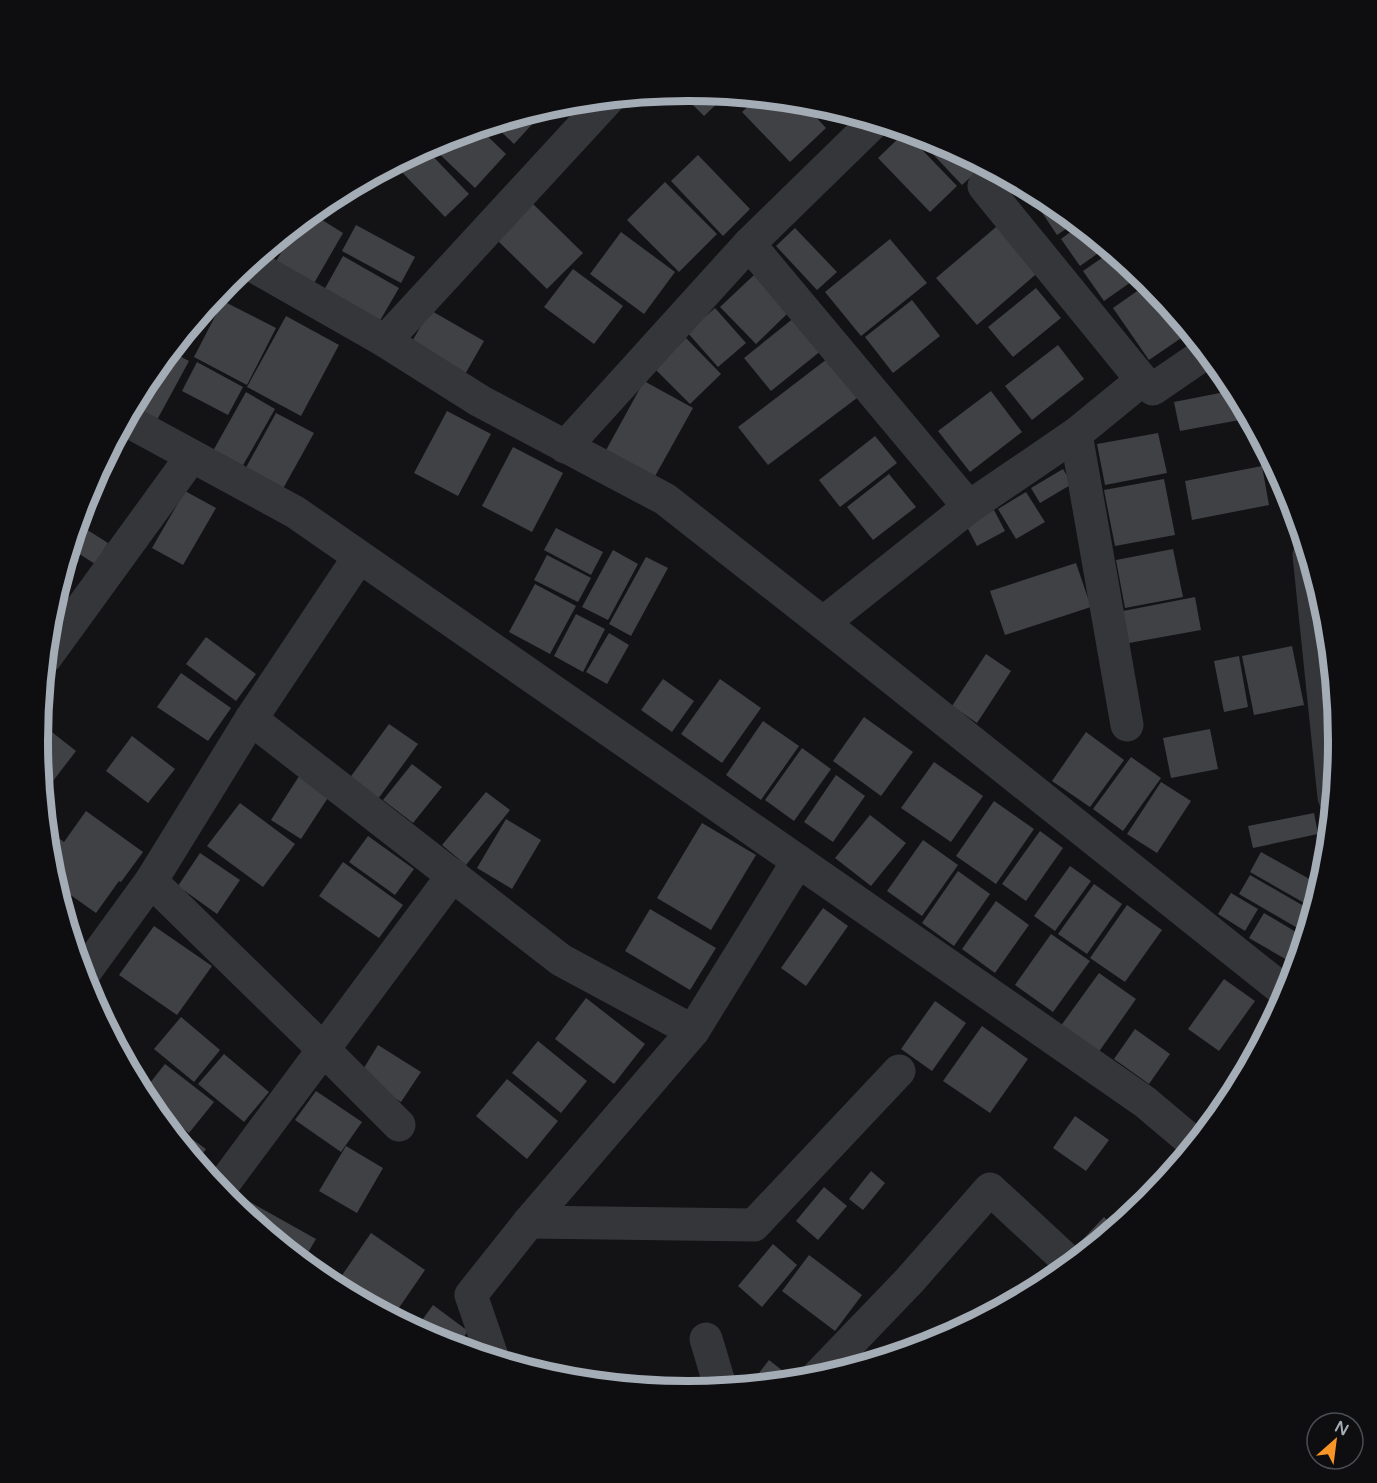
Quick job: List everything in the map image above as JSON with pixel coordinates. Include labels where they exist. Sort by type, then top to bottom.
[{"type":"street","points":[[385,341],[601,107]]},
{"type":"street","points":[[565,447],[749,244],[868,127]]},
{"type":"street","points":[[984,186],[1142,380],[1153,389],[1200,357]]},
{"type":"street","points":[[749,244],[969,507]]},
{"type":"street","points":[[257,268],[385,341],[480,401],[665,500],[1280,987]]},
{"type":"street","points":[[823,623],[969,507],[1076,434],[1142,380]]},
{"type":"street","points":[[133,424],[295,512],[1145,1102],[1190,1140]]},
{"type":"street","points":[[1076,434],[1127,725]]},
{"type":"street","points":[[55,644],[192,456]]},
{"type":"street","points":[[89,966],[151,881],[252,719],[359,557]]},
{"type":"street","points":[[1314,606],[1329,747]]},
{"type":"street","points":[[252,719],[561,960],[693,1031]]},
{"type":"street","points":[[490,1350],[471,1295],[529,1222],[693,1031],[798,861]]},
{"type":"street","points":[[225,1182],[453,875]]},
{"type":"street","points":[[151,881],[399,1125]]},
{"type":"street","points":[[529,1222],[754,1225],[899,1071]]},
{"type":"street","points":[[827,1367],[910,1280],[990,1189],[1065,1259]]},
{"type":"street","points":[[706,1339],[719,1381]]},
{"type":"building","points":[[689,101],[719,102],[704,116]]},
{"type":"building","points":[[751,104],[812,113],[826,128],[790,162],[742,112]]},
{"type":"building","points":[[536,120],[514,144],[499,130]]},
{"type":"building","points":[[485,134],[506,154],[475,188],[438,152]]},
{"type":"building","points":[[900,137],[916,143],[957,186],[930,212],[878,158]]},
{"type":"building","points":[[926,147],[978,170],[962,185]]},
{"type":"building","points":[[432,155],[469,194],[445,217],[400,170]]},
{"type":"building","points":[[698,155],[750,209],[723,236],[671,181]]},
{"type":"building","points":[[665,182],[717,234],[679,272],[627,220]]},
{"type":"building","points":[[532,203],[583,253],[547,289],[496,239]]},
{"type":"building","points":[[1041,207],[1069,227],[1057,235],[1039,208]]},
{"type":"building","points":[[320,218],[343,233],[313,285],[275,263],[287,243]]},
{"type":"building","points":[[1002,222],[1042,269],[977,325],[936,278]]},
{"type":"building","points":[[356,225],[415,257],[401,283],[342,251]]},
{"type":"building","points":[[795,228],[837,272],[817,290],[776,246]]},
{"type":"building","points":[[1073,230],[1101,251],[1080,266],[1061,239]]},
{"type":"building","points":[[621,232],[675,272],[644,314],[590,274]]},
{"type":"building","points":[[890,239],[927,283],[861,336],[825,292]]},
{"type":"building","points":[[1105,255],[1133,281],[1104,301],[1083,271]]},
{"type":"building","points":[[343,256],[399,288],[378,324],[323,292]]},
{"type":"building","points":[[573,269],[623,306],[594,344],[544,307]]},
{"type":"building","points":[[754,275],[789,312],[756,344],[720,307]]},
{"type":"building","points":[[1036,288],[1061,318],[1013,357],[988,327]]},
{"type":"building","points":[[1141,289],[1184,336],[1149,360],[1113,308]]},
{"type":"building","points":[[912,300],[940,336],[893,373],[865,337]]},
{"type":"building","points":[[224,301],[276,328],[247,385],[194,357]]},
{"type":"building","points":[[715,308],[746,343],[718,367],[687,332]]},
{"type":"building","points":[[430,310],[484,341],[464,376],[410,345]]},
{"type":"building","points":[[286,316],[339,345],[301,416],[247,387]]},
{"type":"building","points":[[795,317],[822,350],[771,391],[744,358]]},
{"type":"building","points":[[686,338],[721,374],[690,404],[655,369]]},
{"type":"building","points":[[1058,345],[1084,379],[1032,420],[1005,386]]},
{"type":"building","points":[[178,355],[189,361],[157,420],[141,411]]},
{"type":"building","points":[[827,359],[857,398],[768,465],[738,427]]},
{"type":"building","points":[[197,362],[243,387],[228,415],[182,391]]},
{"type":"building","points":[[644,381],[693,408],[654,478],[605,452]]},
{"type":"building","points":[[991,391],[1022,432],[970,472],[938,431]]},
{"type":"building","points":[[246,392],[275,409],[238,474],[209,458]]},
{"type":"building","points":[[1225,392],[1242,420],[1180,431],[1174,402]]},
{"type":"building","points":[[447,411],[491,434],[458,496],[414,473]]},
{"type":"building","points":[[276,413],[314,433],[280,494],[243,473]]},
{"type":"building","points":[[1158,433],[1167,473],[1105,485],[1097,444]]},
{"type":"building","points":[[875,436],[897,463],[840,507],[819,480]]},
{"type":"building","points":[[513,447],[563,473],[532,532],[482,506]]},
{"type":"building","points":[[1262,466],[1269,505],[1192,520],[1185,481]]},
{"type":"building","points":[[1063,469],[1072,484],[1040,503],[1031,488]]},
{"type":"building","points":[[889,474],[916,507],[873,540],[847,507]]},
{"type":"building","points":[[1164,479],[1175,535],[1115,546],[1104,490]]},
{"type":"building","points":[[185,491],[216,508],[183,565],[152,548]]},
{"type":"building","points":[[1026,492],[1045,522],[1016,539],[998,509]]},
{"type":"building","points":[[994,510],[1005,531],[977,546],[966,525]]},
{"type":"building","points":[[85,528],[108,543],[95,564],[77,553]]},
{"type":"building","points":[[556,528],[603,552],[591,575],[544,550]]},
{"type":"building","points":[[1173,549],[1183,597],[1125,608],[1116,560]]},
{"type":"building","points":[[613,550],[638,564],[608,620],[582,607]]},
{"type":"building","points":[[547,555],[591,578],[578,602],[534,580]]},
{"type":"building","points":[[646,557],[668,568],[631,636],[609,624]]},
{"type":"building","points":[[75,558],[79,560],[70,575]]},
{"type":"building","points":[[1076,563],[1091,607],[1005,635],[990,591]]},
{"type":"building","points":[[535,584],[576,606],[550,654],[509,632]]},
{"type":"building","points":[[1195,597],[1201,630],[1129,643],[1123,611]]},
{"type":"building","points":[[576,614],[605,629],[583,672],[554,656]]},
{"type":"building","points":[[609,633],[629,645],[607,684],[586,672]]},
{"type":"building","points":[[206,637],[256,674],[236,701],[186,664]]},
{"type":"building","points":[[1292,646],[1304,705],[1254,715],[1242,656]]},
{"type":"building","points":[[986,654],[1011,671],[977,723],[952,706]]},
{"type":"building","points":[[1239,656],[1248,707],[1224,712],[1214,661]]},
{"type":"building","points":[[181,673],[231,708],[208,741],[157,707]]},
{"type":"building","points":[[663,679],[694,701],[672,732],[641,710]]},
{"type":"building","points":[[720,679],[761,708],[722,763],[681,734]]},
{"type":"building","points":[[864,717],[913,752],[881,796],[833,761]]},
{"type":"building","points":[[763,721],[799,746],[761,800],[726,775]]},
{"type":"building","points":[[389,724],[418,744],[378,799],[349,779]]},
{"type":"building","points":[[48,729],[76,751],[49,786]]},
{"type":"building","points":[[1210,729],[1218,769],[1171,778],[1163,738]]},
{"type":"building","points":[[1086,732],[1124,760],[1090,807],[1052,781]]},
{"type":"building","points":[[132,736],[175,769],[148,803],[106,771]]},
{"type":"building","points":[[802,748],[831,769],[794,821],[765,800]]},
{"type":"building","points":[[1131,757],[1161,778],[1123,831],[1093,809]]},
{"type":"building","points":[[934,762],[983,796],[951,842],[901,808]]},
{"type":"building","points":[[412,764],[442,787],[413,823],[383,800]]},
{"type":"building","points":[[303,770],[333,790],[301,839],[271,820]]},
{"type":"building","points":[[836,775],[865,796],[833,842],[804,822]]},
{"type":"building","points":[[1161,782],[1191,801],[1157,853],[1127,834]]},
{"type":"building","points":[[486,792],[510,810],[466,865],[442,845]]},
{"type":"building","points":[[994,801],[1034,829],[996,884],[956,856]]},
{"type":"building","points":[[240,803],[295,844],[263,887],[207,846]]},
{"type":"building","points":[[86,811],[143,852],[96,913],[66,892],[55,839],[57,837],[64,842]]},
{"type":"building","points":[[1314,813],[1318,834],[1253,848],[1248,826]]},
{"type":"building","points":[[870,815],[906,843],[871,886],[835,858]]},
{"type":"building","points":[[506,819],[541,840],[512,889],[477,868]]},
{"type":"building","points":[[702,823],[756,855],[711,930],[657,898]]},
{"type":"building","points":[[1040,831],[1063,848],[1026,901],[1002,884]]},
{"type":"building","points":[[368,836],[414,869],[395,895],[349,862]]},
{"type":"building","points":[[923,840],[958,865],[922,916],[887,891]]},
{"type":"building","points":[[1261,852],[1313,881],[1308,905],[1250,872]]},
{"type":"building","points":[[200,853],[240,880],[217,914],[178,886]]},
{"type":"building","points":[[343,862],[403,905],[379,938],[319,896]]},
{"type":"building","points":[[1070,866],[1091,881],[1055,931],[1034,916]]},
{"type":"building","points":[[958,871],[990,894],[954,946],[922,923]]},
{"type":"building","points":[[1250,875],[1307,908],[1300,930],[1239,894]]},
{"type":"building","points":[[1094,884],[1122,904],[1087,954],[1058,934]]},
{"type":"building","points":[[1231,893],[1258,909],[1245,931],[1218,914]]},
{"type":"building","points":[[996,901],[1029,925],[995,973],[962,949]]},
{"type":"building","points":[[1127,905],[1162,930],[1125,982],[1090,958]]},
{"type":"building","points":[[823,908],[848,926],[806,986],[781,968]]},
{"type":"building","points":[[650,909],[716,948],[690,990],[625,951]]},
{"type":"building","points":[[1264,913],[1299,934],[1287,960],[1249,938]]},
{"type":"building","points":[[154,926],[212,966],[177,1015],[119,975]]},
{"type":"building","points":[[1051,934],[1090,961],[1053,1012],[1015,985]]},
{"type":"building","points":[[1099,973],[1136,999],[1098,1053],[1060,1027]]},
{"type":"building","points":[[1224,979],[1255,1001],[1219,1051],[1188,1029]]},
{"type":"building","points":[[586,998],[645,1044],[614,1084],[555,1039]]},
{"type":"building","points":[[935,1001],[966,1023],[932,1071],[901,1049]]},
{"type":"building","points":[[181,1017],[220,1050],[194,1082],[154,1049]]},
{"type":"building","points":[[982,1026],[1028,1059],[990,1113],[943,1081]]},
{"type":"building","points":[[1135,1029],[1170,1054],[1149,1084],[1114,1059]]},
{"type":"building","points":[[538,1041],[587,1081],[561,1113],[512,1073]]},
{"type":"building","points":[[378,1045],[421,1072],[401,1102],[359,1076]]},
{"type":"building","points":[[224,1054],[269,1092],[244,1122],[198,1084]]},
{"type":"building","points":[[165,1064],[214,1102],[189,1133],[172,1120],[148,1085]]},
{"type":"building","points":[[507,1079],[558,1121],[527,1159],[476,1116]]},
{"type":"building","points":[[316,1091],[362,1122],[341,1152],[295,1120]]},
{"type":"building","points":[[1075,1116],[1109,1140],[1086,1171],[1053,1148]]},
{"type":"building","points":[[179,1130],[206,1149],[201,1156]]},
{"type":"building","points":[[346,1146],[383,1168],[357,1213],[319,1191]]},
{"type":"building","points":[[871,1171],[885,1183],[863,1210],[849,1199]]},
{"type":"building","points":[[824,1187],[847,1206],[818,1240],[796,1221]]},
{"type":"building","points":[[236,1194],[316,1239],[306,1255],[266,1223]]},
{"type":"building","points":[[1104,1217],[1110,1223],[1078,1250],[1072,1254],[1070,1253]]},
{"type":"building","points":[[371,1233],[425,1270],[397,1311],[340,1278]]},
{"type":"building","points":[[773,1244],[797,1265],[762,1307],[738,1286]]},
{"type":"building","points":[[809,1255],[862,1295],[835,1331],[782,1291]]},
{"type":"building","points":[[433,1305],[468,1331],[462,1340],[420,1323]]},
{"type":"building","points":[[769,1360],[787,1374],[772,1377],[754,1379]]}]
